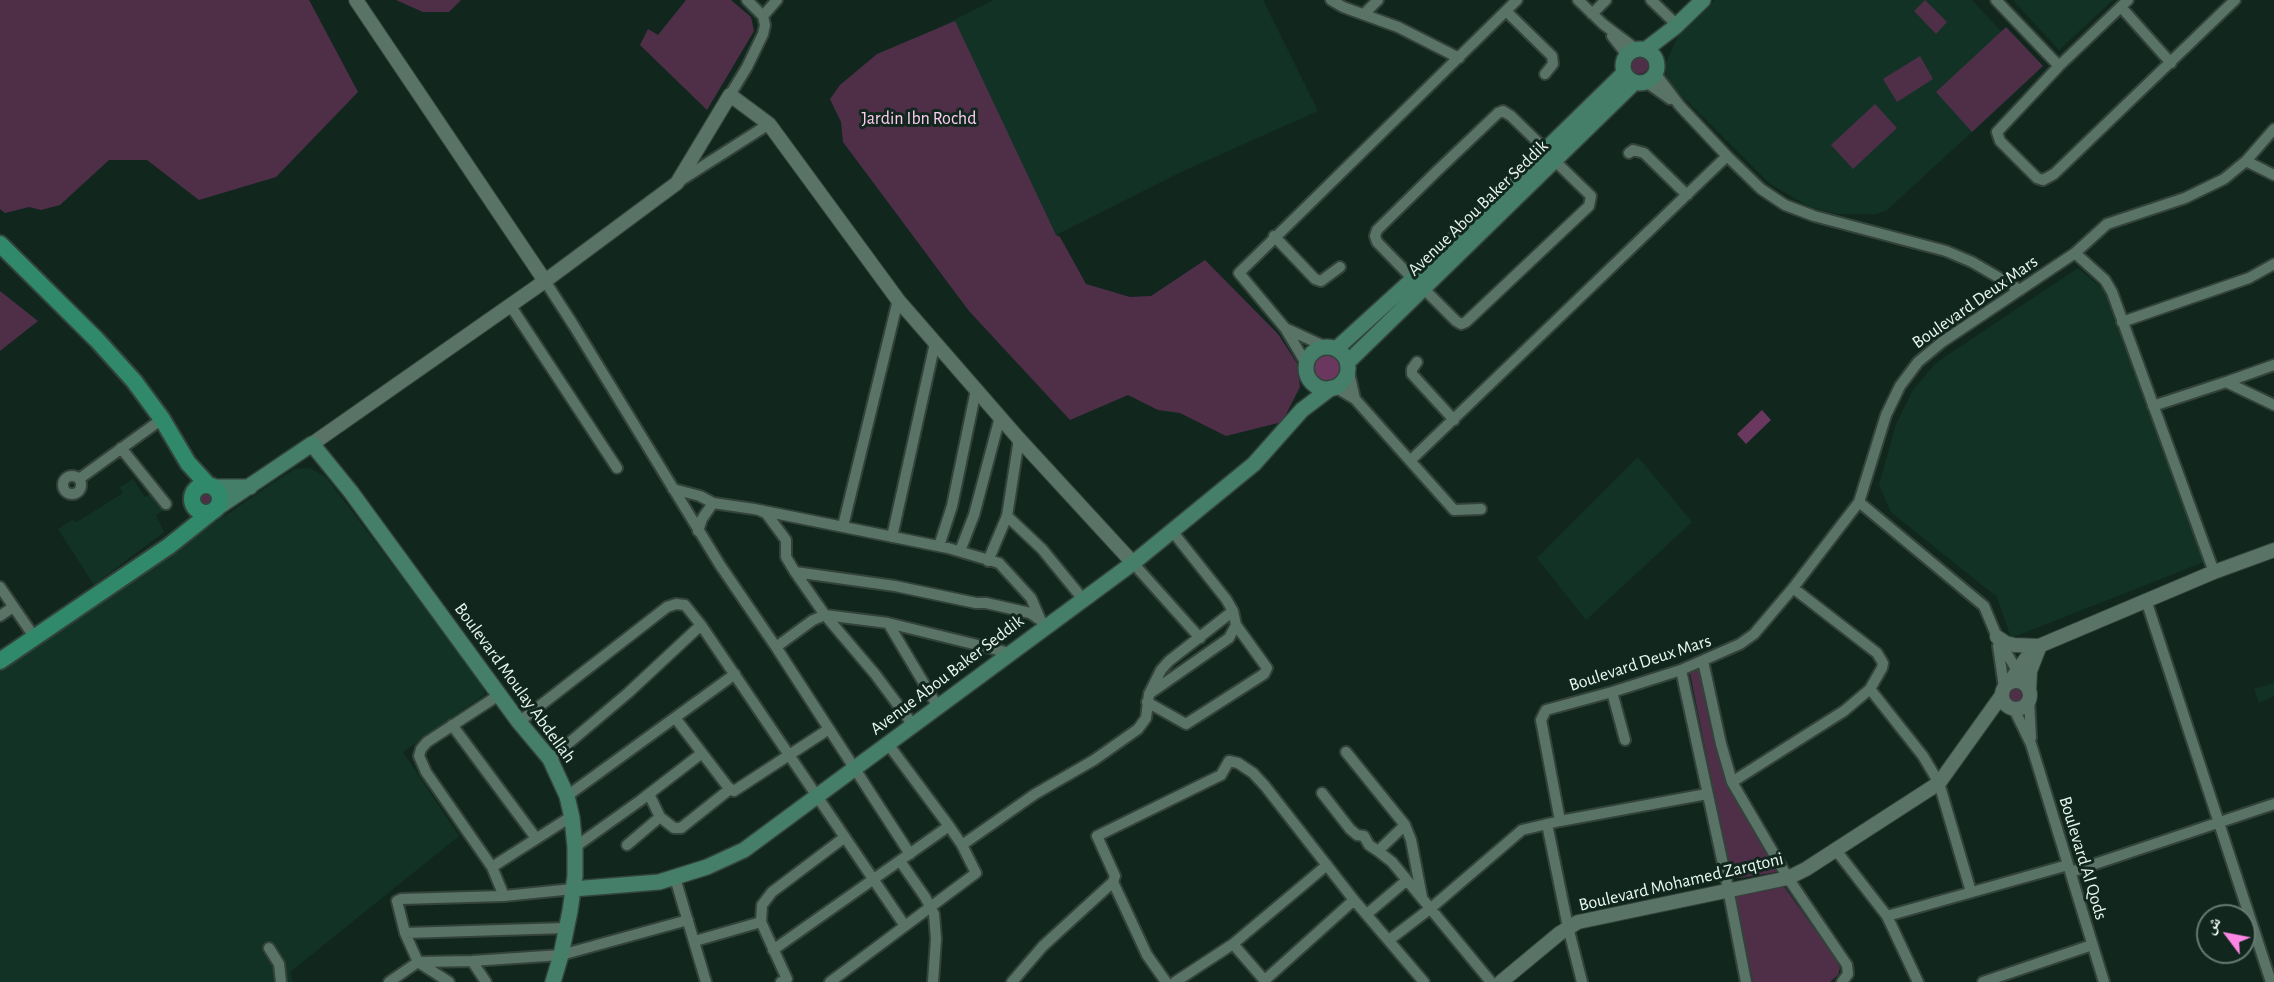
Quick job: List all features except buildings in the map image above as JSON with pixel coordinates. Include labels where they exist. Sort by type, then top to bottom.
[{"type":"main road","name":"Avenue Abou Baker Seddik","points":[[1636,51],[1676,26],[1703,0]]},
{"type":"main road","name":"Avenue Abou Baker Seddik","points":[[1348,365],[1418,284],[1550,155],[1643,75],[1676,26]]},
{"type":"main road","points":[[1636,51],[1653,55],[1643,75],[1623,61],[1636,51]]},
{"type":"main road","points":[[0,244],[97,340],[134,381],[162,418],[188,463],[219,494],[220,499],[215,509]]},
{"type":"main road","name":"Avenue Abou Baker Seddik","points":[[1331,348],[1418,284]]},
{"type":"main road","points":[[1302,410],[1307,369],[1316,350],[1331,348],[1341,352],[1348,365],[1344,380],[1333,388],[1319,387],[1310,379],[1307,369]]},
{"type":"main road","name":"Avenue Abou Baker Seddik","points":[[573,889],[642,885],[675,878],[744,850],[938,707],[1044,623],[1082,598],[1172,531],[1254,464],[1302,410],[1333,388]]},
{"type":"main road","points":[[0,661],[169,546],[215,509],[312,444]]},
{"type":"main road","name":"Boulevard Moulay Abdellah","points":[[312,444],[351,492],[519,722],[550,759],[567,796],[572,816],[575,847],[573,889],[561,955],[553,982]]},
{"type":"main road","points":[[188,463],[193,501],[201,512],[215,509]]},
{"type":"main road","points":[[169,546],[193,501],[197,488],[250,487]]},
{"type":"street","points":[[356,0],[545,281],[698,531],[776,646],[910,854]]},
{"type":"street","points":[[677,183],[747,67],[763,34],[765,25],[763,16],[747,0]]},
{"type":"street","points":[[763,16],[777,0]]},
{"type":"street","points":[[1331,0],[1342,7],[1365,13],[1398,27],[1459,58]]},
{"type":"street","points":[[1365,13],[1377,0]]},
{"type":"street","points":[[1307,369],[1285,328],[1239,273],[1274,236],[1517,0]]},
{"type":"street","points":[[1578,0],[1636,51]]},
{"type":"street","points":[[1592,14],[1605,0]]},
{"type":"street","points":[[1651,0],[1676,26]]},
{"type":"street","points":[[1996,0],[2059,66]]},
{"type":"street","points":[[2171,63],[2124,4],[2059,66],[1997,132],[2000,141],[2037,178],[2043,180],[2054,174],[2171,63],[2235,0]]},
{"type":"street","points":[[1506,10],[1552,56],[1553,64],[1545,74]]},
{"type":"street","points":[[1643,75],[1680,106],[1761,189],[1785,204],[1814,216],[1946,251],[1972,262],[2020,291]]},
{"type":"street","points":[[730,95],[769,124],[898,300],[1019,440],[1200,638]]},
{"type":"street","points":[[1503,111],[1511,116],[1591,196],[1589,206],[1466,322],[1461,324],[1456,321],[1418,284],[1377,242],[1375,236],[1377,230],[1498,113],[1503,111]]},
{"type":"street","points":[[312,444],[545,281],[677,183],[769,124]]},
{"type":"street","name":"Boulevard Deux Mars","points":[[1560,821],[1542,720],[1543,714],[1549,709],[1612,692],[1703,662],[1740,644],[1754,634],[1793,588],[1859,502],[1886,415],[1906,378],[1918,362],[1942,342],[2075,253],[2107,224],[2201,191],[2224,179],[2246,161],[2274,129]]},
{"type":"street","points":[[1629,153],[1633,150],[1644,153],[1686,195]]},
{"type":"street","points":[[1411,460],[1727,156]]},
{"type":"street","points":[[2246,161],[2274,175]]},
{"type":"street","points":[[1274,236],[1315,279],[1321,281],[1340,267]]},
{"type":"street","points":[[2075,253],[2105,280],[2214,572]]},
{"type":"street","points":[[2122,322],[2249,278],[2274,264]]},
{"type":"street","points":[[843,526],[898,300]]},
{"type":"street","points":[[510,305],[617,468]]},
{"type":"street","points":[[1285,328],[1331,348]]},
{"type":"street","points":[[892,537],[935,343]]},
{"type":"street","points":[[1417,362],[1412,369],[1412,374],[1454,420]]},
{"type":"street","points":[[1348,365],[1355,399]]},
{"type":"street","points":[[2153,406],[2274,365]]},
{"type":"street","points":[[2226,382],[2274,405]]},
{"type":"street","points":[[1333,388],[1355,399],[1454,510],[1481,509]]},
{"type":"street","points":[[939,546],[952,506],[976,390]]},
{"type":"street","points":[[960,550],[974,516],[1000,417]]},
{"type":"street","points":[[79,479],[162,418]]},
{"type":"street","points":[[988,561],[1007,516],[1019,440]]},
{"type":"street","points":[[121,448],[166,504]]},
{"type":"street","points":[[673,489],[713,502],[960,550],[999,563],[1031,598],[1044,623]]},
{"type":"street","points":[[698,531],[702,519],[713,502]]},
{"type":"street","points":[[1859,502],[1976,599],[1987,613],[1997,637],[2028,691]]},
{"type":"street","points":[[754,509],[766,513],[786,540],[786,556],[795,572],[825,615],[875,674],[913,725]]},
{"type":"street","points":[[1007,516],[1042,549],[1082,598]]},
{"type":"street","points":[[1148,698],[1186,724],[1264,674],[1267,668],[1236,625],[1233,611],[1226,599],[1172,531]]},
{"type":"street","points":[[1997,637],[2014,645],[2039,646],[2214,572],[2270,554]]},
{"type":"street","points":[[795,572],[895,586],[976,603],[986,603],[1030,613],[1044,623]]},
{"type":"street","points":[[0,587],[35,638]]},
{"type":"street","points":[[1732,782],[1844,711],[1870,689],[1882,668],[1882,658],[1793,588]]},
{"type":"street","points":[[2146,600],[2271,982]]},
{"type":"street","points":[[519,722],[667,607],[676,604],[685,605],[735,674],[905,926]]},
{"type":"street","points":[[0,616],[13,607]]},
{"type":"street","points":[[962,844],[1035,794],[1094,760],[1138,729],[1146,718],[1148,698],[1156,678],[1169,661],[1233,611]]},
{"type":"street","points":[[776,646],[813,620],[825,615],[888,623],[1010,652]]},
{"type":"street","points":[[888,623],[938,707]]},
{"type":"street","points":[[550,759],[628,693],[701,625]]},
{"type":"street","points":[[1148,698],[1229,639],[1236,625]]},
{"type":"street","points":[[1997,637],[2005,688],[2004,702],[2012,708],[2031,744]]},
{"type":"street","points":[[2031,744],[2028,691],[2030,671],[2039,646]]},
{"type":"street","name":"Boulevard Mohamed Zarqtoni","points":[[1501,982],[1568,927],[1589,919],[1788,878],[1806,869],[1939,783],[1979,729],[2017,670],[2030,653],[2039,646]]},
{"type":"street","points":[[1703,662],[1732,782],[1788,878],[1847,965],[1848,974],[1842,982]]},
{"type":"street","points":[[1681,670],[1746,982]]},
{"type":"street","points":[[567,796],[735,674]]},
{"type":"street","points":[[2005,688],[2015,681],[2028,691]]},
{"type":"street","points":[[1870,689],[1923,756],[1939,783],[1971,892]]},
{"type":"street","points":[[1979,729],[2012,708],[2021,708],[2028,691]]},
{"type":"street","points":[[1612,692],[1625,740]]},
{"type":"street","points":[[499,695],[424,745],[420,752],[420,761],[492,867],[504,896]]},
{"type":"street","points":[[676,719],[730,789],[738,790],[829,729]]},
{"type":"street","points":[[452,725],[536,838]]},
{"type":"street","points":[[830,982],[976,873],[962,844],[888,744]]},
{"type":"street","name":"Boulevard Al Qods","points":[[2031,744],[2104,982]]},
{"type":"street","points":[[1346,752],[1405,825],[1411,840],[1422,898]]},
{"type":"street","points":[[575,847],[702,753]]},
{"type":"street","points":[[1012,982],[1043,946],[1113,882],[1115,876],[1096,836],[1221,775],[1229,761],[1238,763],[1253,773],[1354,900],[1389,940],[1418,980]]},
{"type":"street","points":[[649,794],[660,817],[674,828],[681,828],[730,789]]},
{"type":"street","points":[[1322,793],[1350,829],[1357,835],[1364,836],[1369,844],[1392,862],[1491,982]]},
{"type":"street","points":[[1389,940],[1431,908],[1514,836],[1531,827],[1707,794]]},
{"type":"street","points":[[1887,916],[1971,892],[2070,868],[2274,804]]},
{"type":"street","points":[[492,867],[572,816]]},
{"type":"street","points":[[627,845],[660,817]]},
{"type":"street","points":[[1547,824],[1582,982]]},
{"type":"street","points":[[1378,851],[1405,825]]},
{"type":"street","points":[[773,950],[949,826]]},
{"type":"street","points":[[786,981],[761,922],[761,910],[766,898],[845,837]]},
{"type":"street","points":[[1835,849],[1887,916],[1918,982]]},
{"type":"street","points":[[900,861],[931,906],[936,929],[933,982]]},
{"type":"street","points":[[1175,982],[1233,944],[1326,865]]},
{"type":"street","points":[[675,878],[706,982]]},
{"type":"street","points":[[1367,914],[1407,880]]},
{"type":"street","points":[[1113,882],[1147,955],[1166,982]]},
{"type":"street","points":[[449,982],[418,962],[405,933],[401,911],[397,904],[401,899],[504,896],[573,889]]},
{"type":"street","points":[[1233,944],[1265,981],[1354,900]]},
{"type":"street","points":[[389,982],[418,962],[561,955],[688,920]]},
{"type":"street","points":[[695,941],[761,922]]},
{"type":"street","points":[[405,933],[566,928]]},
{"type":"street","points":[[1983,982],[2092,945]]},
{"type":"street","points":[[269,948],[279,964],[281,982]]},
{"type":"street","points":[[472,961],[486,982]]},
{"type":"shaded area","points":[[994,0],[1263,0],[1318,111],[1179,173],[1046,240],[942,26]]},
{"type":"shaded area","points":[[1715,0],[1972,0],[2038,71],[1886,211],[1876,214],[1838,214],[1810,207],[1770,184],[1669,83],[1664,67],[1679,34]]},
{"type":"shaded area","points":[[2013,0],[2113,0],[2059,50]]},
{"type":"shaded area","points":[[2078,268],[2109,294],[2204,562],[2011,638],[1997,597],[1891,512],[1879,485],[1896,424],[1913,390],[1936,363]]},
{"type":"shaded area","points":[[1327,354],[1338,358],[1342,369],[1338,380],[1327,384],[1316,380],[1312,369],[1316,358]]},
{"type":"shaded area","points":[[1762,410],[1771,420],[1746,444],[1737,434]]},
{"type":"shaded area","points":[[1638,457],[1692,522],[1586,620],[1537,558]]},
{"type":"shaded area","points":[[310,468],[326,477],[482,683],[485,694],[403,752],[459,836],[290,972],[293,982],[0,982],[0,671],[274,482],[295,469]]},
{"type":"shaded area","points":[[133,479],[145,497],[155,491],[169,507],[156,515],[164,532],[94,585],[58,529],[72,520],[77,522],[123,493],[120,487]]},
{"type":"shaded area","points":[[2274,683],[2274,696],[2259,703],[2254,689]]},
{"type":"green space","points":[[0,0],[309,0],[358,92],[276,177],[199,200],[147,160],[109,160],[60,205],[41,210],[29,207],[5,213],[0,209]]},
{"type":"green space","points":[[396,0],[461,0],[449,12],[423,12]]},
{"type":"green space","points":[[686,0],[731,0],[751,17],[754,31],[707,110],[640,45],[648,29],[658,35]]},
{"type":"green space","points":[[1925,0],[1947,22],[1936,34],[1914,11]]},
{"type":"green space","name":"Jardin Ibn Rochd","points":[[955,21],[1056,235],[1060,237],[1086,284],[1130,297],[1151,296],[1205,260],[1278,334],[1297,363],[1300,387],[1282,422],[1226,436],[1180,413],[1158,410],[1128,395],[1070,420],[969,311],[843,142],[841,122],[830,99],[840,85],[877,54]]},
{"type":"green space","points":[[2006,27],[2043,66],[1972,132],[1936,92]]},
{"type":"green space","points":[[1639,54],[1646,57],[1649,64],[1646,71],[1639,74],[1632,71],[1629,64],[1632,57]]},
{"type":"green space","points":[[1920,56],[1933,79],[1897,102],[1883,79]]},
{"type":"green space","points":[[1875,104],[1897,128],[1853,169],[1831,145]]},
{"type":"green space","points":[[0,291],[38,321],[0,351]]},
{"type":"green space","points":[[205,490],[213,498],[205,506],[197,498]]},
{"type":"green space","points":[[1693,668],[1700,669],[1703,673],[1727,783],[1778,861],[1780,867],[1778,872],[1732,878],[1690,673]]},
{"type":"green space","points":[[2016,685],[2023,688],[2026,695],[2023,702],[2016,705],[2009,702],[2006,695],[2009,688]]},
{"type":"green space","points":[[1783,885],[1837,961],[1840,968],[1838,975],[1830,982],[1753,982],[1735,896]]}]
